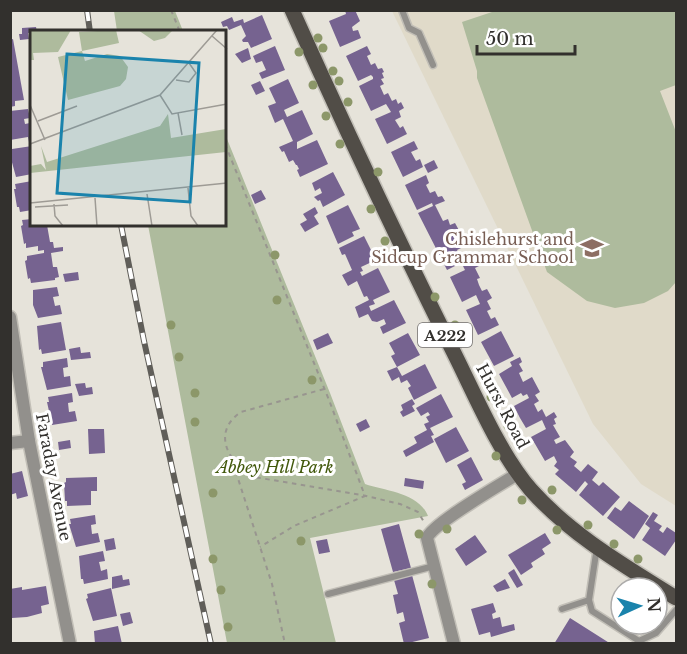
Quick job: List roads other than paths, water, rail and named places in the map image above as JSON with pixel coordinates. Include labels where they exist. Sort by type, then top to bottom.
[{"type":"main road","name":"Hurst Road","points":[[292,10],[443,332],[519,473],[547,507],[597,547],[676,598]]},
{"type":"street","name":"Faraday Avenue","points":[[10,317],[29,441],[67,643]]},
{"type":"street","points":[[10,444],[29,441]]},
{"type":"street","points":[[454,644],[428,543],[428,534],[519,473]]},
{"type":"lane","points":[[402,10],[409,28],[419,33],[433,65]]},
{"type":"lane","points":[[597,547],[589,600],[591,611],[639,641],[656,633],[676,610]]},
{"type":"lane","points":[[328,594],[434,566]]},
{"type":"lane","points":[[562,609],[589,600]]},
{"type":"railway","points":[[87,10],[90,30]]},
{"type":"railway","points":[[121,226],[144,341],[211,644]]},
{"type":"place","name":"Chislehurst and Sidcup Grammar School","points":[[592,248]]},
{"type":"park label","name":"Abbey Hill Park","points":[[275,467]]}]
